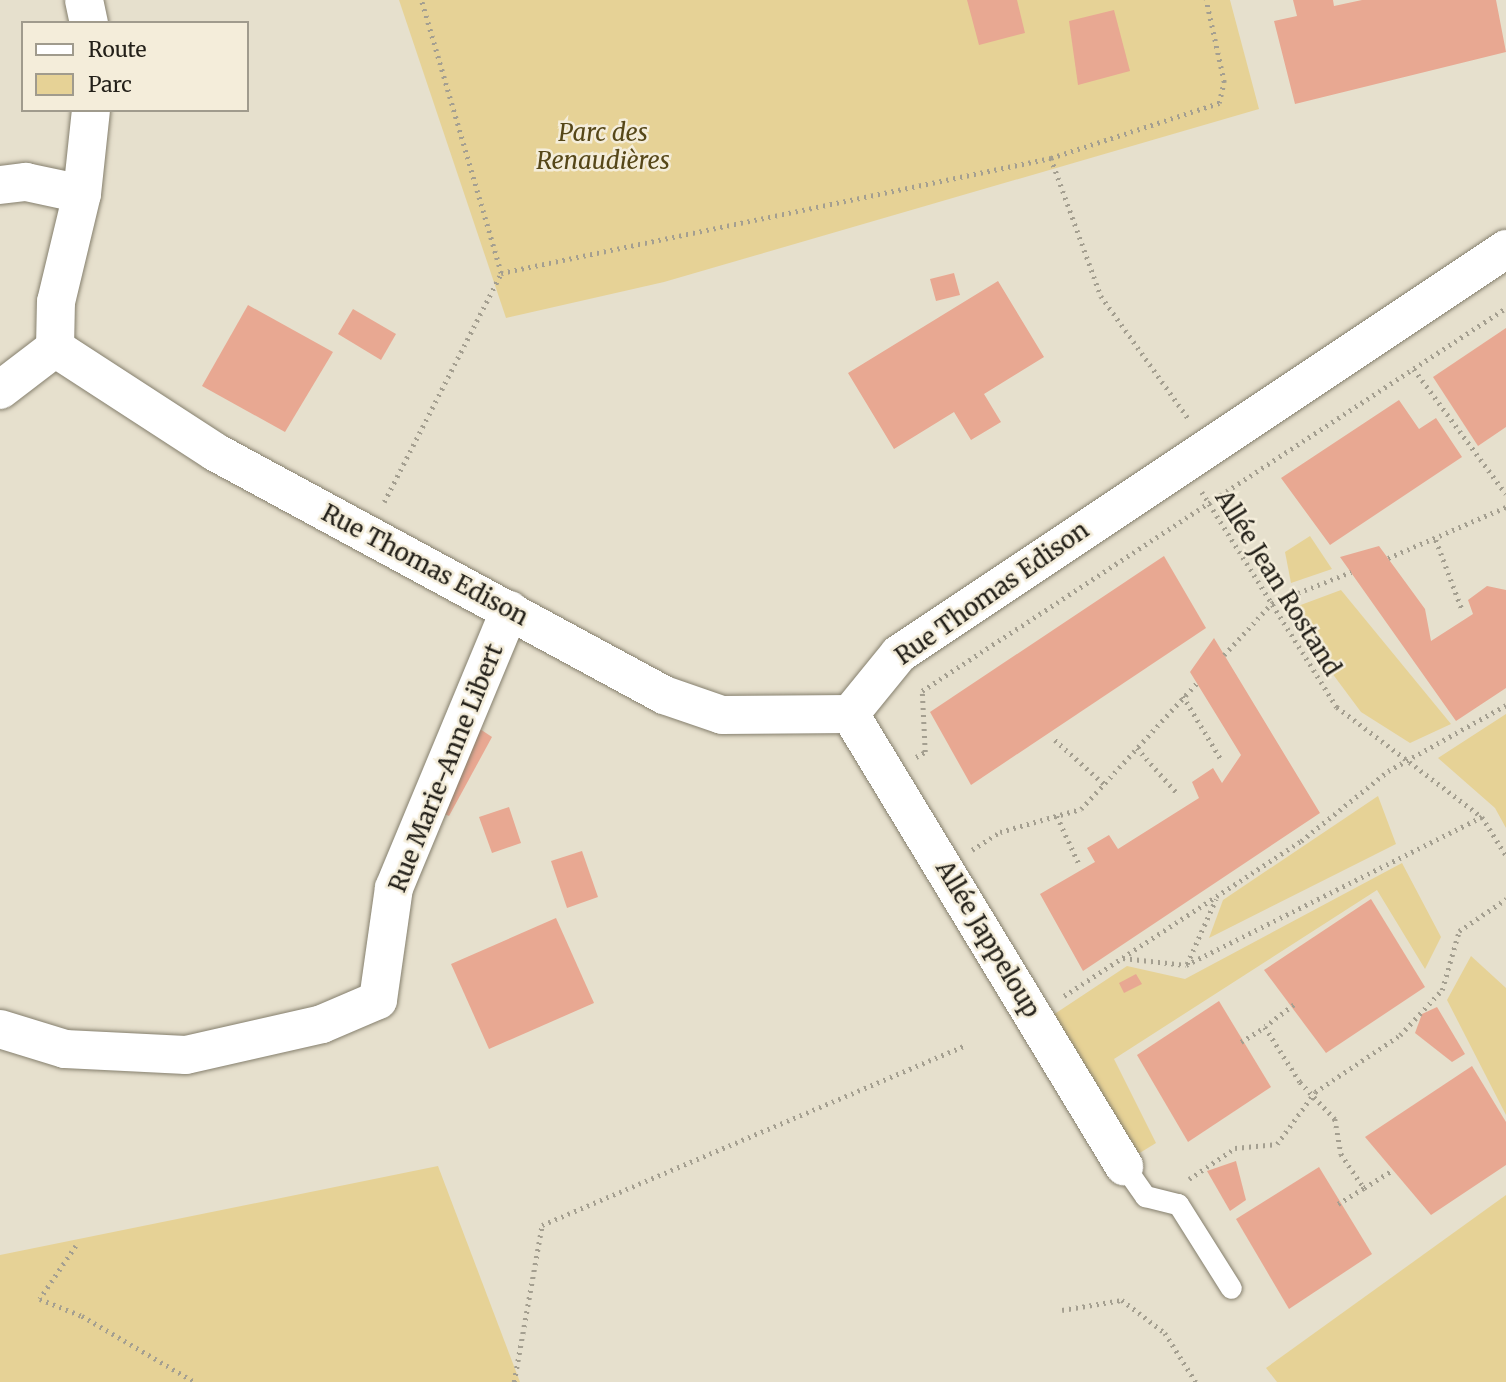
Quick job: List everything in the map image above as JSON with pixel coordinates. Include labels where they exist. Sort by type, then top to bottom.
[{"type":"street","points":[[85,0],[89,21]]},
{"type":"street","points":[[0,390],[55,348],[56,302],[82,194],[91,112]]},
{"type":"street","points":[[0,185],[26,182],[82,194]]},
{"type":"street","name":"Rue Thomas Edison","points":[[55,348],[215,452],[664,695],[722,715],[850,714],[899,654],[1506,249]]},
{"type":"street","name":"Rue Marie-Anne Libert","points":[[0,1030],[65,1049],[186,1055],[322,1024],[378,1000],[394,888],[510,610]]},
{"type":"street","name":"Allée Jappeloup","points":[[850,714],[946,868],[1124,1166]]},
{"type":"lane","points":[[1124,1166],[1145,1196],[1178,1204],[1231,1288]]},
{"type":"path","points":[[366,533],[501,273],[421,0]]},
{"type":"path","points":[[501,273],[1051,158],[1219,103],[1224,82],[1206,0]]},
{"type":"path","name":"Allée Jean Rostand","points":[[1051,158],[1101,296],[1195,454],[1209,504],[1272,603],[1308,670],[1337,707],[1482,817],[1506,855]]},
{"type":"path","points":[[888,773],[925,752],[922,691],[1506,308]]},
{"type":"path","points":[[1413,369],[1506,494]]},
{"type":"path","points":[[1388,558],[1436,540],[1506,507]]},
{"type":"path","points":[[1436,540],[1462,609]]},
{"type":"path","points":[[1224,655],[1272,603],[1351,572]]},
{"type":"path","points":[[946,868],[1000,832],[1081,809],[1197,683]]},
{"type":"path","points":[[1183,696],[1222,761]]},
{"type":"path","points":[[1034,1015],[1217,896],[1410,761],[1506,705]]},
{"type":"path","points":[[1055,740],[1104,784]]},
{"type":"path","points":[[1137,748],[1177,793]]},
{"type":"path","points":[[1057,816],[1080,866]]},
{"type":"path","points":[[1122,958],[1186,965],[1482,817]]},
{"type":"path","points":[[1186,965],[1217,896]]},
{"type":"path","points":[[1161,1200],[1235,1148],[1277,1144],[1315,1092],[1400,1035],[1442,990],[1459,931],[1506,899]]},
{"type":"path","points":[[1241,1042],[1294,1005]]},
{"type":"path","points":[[1265,1027],[1300,1082],[1315,1092],[1335,1119],[1341,1154],[1364,1188]]},
{"type":"path","points":[[514,1382],[542,1225],[966,1045]]},
{"type":"path","points":[[1338,1205],[1393,1170]]},
{"type":"path","points":[[76,1246],[40,1299],[82,1316],[195,1382]]},
{"type":"path","points":[[1062,1310],[1122,1300],[1165,1333],[1196,1382]]},
{"type":"green space","name":"Parc des Renaudières","points":[[399,0],[1230,0],[1259,109],[664,282],[506,318]]},
{"type":"green space","points":[[1310,536],[1332,569],[1291,583],[1285,552]]},
{"type":"green space","points":[[1341,590],[1451,724],[1410,743],[1361,712],[1323,661],[1298,606]]},
{"type":"green space","points":[[1506,714],[1506,828],[1495,808],[1438,758]]},
{"type":"green space","points":[[1378,796],[1396,844],[1209,938],[1223,900]]},
{"type":"green space","points":[[1402,863],[1441,937],[1425,969],[1377,890],[1114,1059],[1156,1143],[1138,1154],[1053,1015],[1127,966],[1185,979]]},
{"type":"green space","points":[[1471,956],[1506,988],[1506,1115],[1447,1000]]},
{"type":"green space","points":[[438,1166],[520,1382],[0,1382],[0,1255]]},
{"type":"green space","points":[[1506,1195],[1506,1382],[1277,1382],[1266,1368]]},
{"type":"building","points":[[967,0],[1017,0],[1025,33],[979,45]]},
{"type":"building","points":[[1293,0],[1333,0],[1334,6],[1362,0],[1496,0],[1506,52],[1295,104],[1274,21],[1297,16]]},
{"type":"building","points":[[1114,10],[1130,71],[1078,85],[1069,21]]},
{"type":"building","points":[[954,273],[960,295],[936,301],[930,279]]},
{"type":"building","points":[[998,281],[1044,357],[984,394],[1001,422],[971,440],[954,412],[894,449],[848,373]]},
{"type":"building","points":[[248,305],[333,352],[285,432],[202,386]]},
{"type":"building","points":[[353,309],[396,334],[381,360],[338,334]]},
{"type":"building","points":[[1506,328],[1506,427],[1478,446],[1433,377]]},
{"type":"building","points":[[1399,400],[1419,429],[1436,418],[1462,457],[1330,545],[1281,478]]},
{"type":"building","points":[[1379,546],[1425,609],[1431,641],[1473,614],[1468,600],[1487,586],[1506,590],[1506,688],[1456,721],[1340,557]]},
{"type":"building","points":[[1164,556],[1206,628],[971,785],[930,712]]},
{"type":"building","points":[[1214,638],[1320,813],[1083,971],[1040,894],[1095,862],[1087,848],[1109,835],[1118,849],[1199,798],[1192,782],[1213,768],[1222,783],[1241,755],[1190,672]]},
{"type":"building","points":[[480,729],[492,737],[449,816],[436,810]]},
{"type":"building","points":[[509,807],[521,843],[492,853],[479,817]]},
{"type":"building","points":[[582,851],[598,897],[567,908],[551,861]]},
{"type":"building","points":[[1371,899],[1425,987],[1326,1053],[1264,970]]},
{"type":"building","points":[[556,918],[594,1003],[489,1049],[451,964]]},
{"type":"building","points":[[1136,974],[1142,984],[1124,993],[1119,983]]},
{"type":"building","points":[[1219,1001],[1271,1087],[1188,1142],[1137,1055]]},
{"type":"building","points":[[1437,1007],[1465,1054],[1452,1062],[1415,1033],[1422,1014]]},
{"type":"building","points":[[1472,1066],[1506,1122],[1506,1165],[1431,1215],[1365,1137]]},
{"type":"building","points":[[1236,1161],[1246,1200],[1230,1211],[1207,1171]]},
{"type":"building","points":[[1319,1167],[1372,1254],[1289,1309],[1236,1219]]}]
